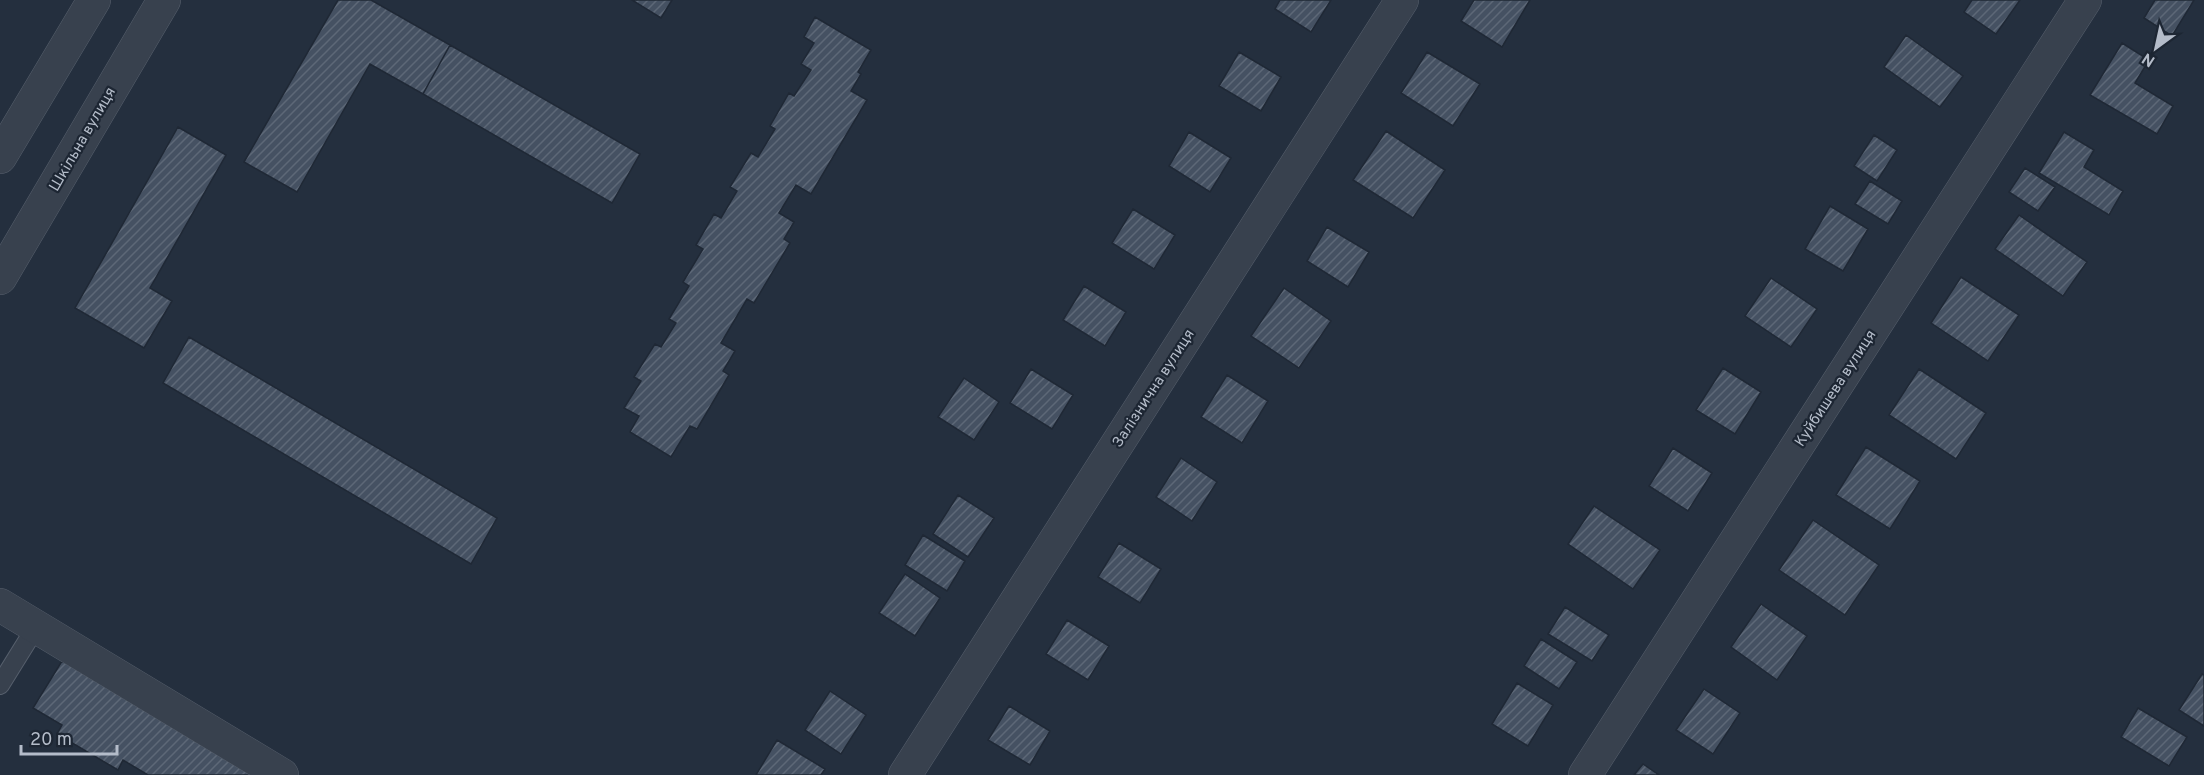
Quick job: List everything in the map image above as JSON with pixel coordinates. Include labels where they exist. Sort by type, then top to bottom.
[{"type":"street","points":[[0,157],[94,0]]},
{"type":"street","name":"Шкільна вулиця","points":[[0,278],[164,0]]},
{"type":"street","name":"Залізнична вулиця","points":[[905,775],[1402,0]]},
{"type":"street","name":"Куйбишева вулиця","points":[[1585,775],[2085,0]]},
{"type":"street","points":[[0,605],[282,775]]},
{"type":"lane","points":[[0,685],[36,627]]},
{"type":"building","points":[[338,0],[371,0],[450,45],[423,94],[370,64],[297,192],[244,162]]},
{"type":"building","points":[[632,0],[672,0],[661,18]]},
{"type":"building","points":[[1280,0],[1331,0],[1311,32],[1275,9]]},
{"type":"building","points":[[1474,0],[1530,0],[1502,47],[1461,21]]},
{"type":"building","points":[[1972,0],[2020,0],[1996,34],[1964,12]]},
{"type":"building","points":[[2155,0],[2194,0],[2172,36],[2144,18]]},
{"type":"building","points":[[815,17],[871,50],[858,72],[861,74],[851,91],[867,100],[811,194],[796,185],[779,213],[794,222],[784,239],[790,243],[754,303],[747,299],[721,343],[735,351],[723,371],[729,375],[697,429],[690,426],[671,457],[630,432],[639,416],[624,408],[641,381],[634,377],[655,344],[661,347],[676,323],[669,319],[689,286],[683,282],[703,249],[696,245],[714,214],[721,218],[737,191],[730,187],[751,153],[758,157],[775,129],[770,126],[789,93],[794,96],[811,70],[801,64],[814,43],[804,37]]},
{"type":"building","points":[[1906,35],[1963,76],[1940,107],[1884,67]]},
{"type":"building","points":[[2122,43],[2149,60],[2135,83],[2173,106],[2157,134],[2090,95]]},
{"type":"building","points":[[450,45],[640,154],[612,203],[423,94]]},
{"type":"building","points":[[1239,52],[1281,77],[1261,111],[1219,86]]},
{"type":"building","points":[[1427,52],[1480,84],[1453,126],[1401,93]]},
{"type":"building","points":[[178,127],[226,155],[150,288],[172,301],[144,348],[75,308]]},
{"type":"building","points":[[1386,131],[1445,170],[1413,218],[1353,180]]},
{"type":"building","points":[[1189,132],[1231,158],[1210,192],[1169,166]]},
{"type":"building","points":[[2064,132],[2094,150],[2084,167],[2123,191],[2109,215],[2039,173]]},
{"type":"building","points":[[1874,135],[1897,150],[1877,181],[1854,166]]},
{"type":"building","points":[[2025,168],[2055,187],[2038,211],[2009,192]]},
{"type":"building","points":[[1870,181],[1902,201],[1888,224],[1855,204]]},
{"type":"building","points":[[1830,206],[1868,229],[1843,271],[1805,249]]},
{"type":"building","points":[[1133,209],[1175,235],[1154,269],[1112,243]]},
{"type":"building","points":[[2019,215],[2087,262],[2063,296],[1995,249]]},
{"type":"building","points":[[1327,227],[1369,252],[1348,287],[1307,261]]},
{"type":"building","points":[[1961,277],[2019,315],[1988,361],[1931,323]]},
{"type":"building","points":[[1771,278],[1817,309],[1791,347],[1745,316]]},
{"type":"building","points":[[1084,286],[1126,312],[1105,346],[1063,320]]},
{"type":"building","points":[[1284,288],[1331,321],[1299,368],[1251,336]]},
{"type":"building","points":[[189,337],[497,518],[471,564],[163,383]]},
{"type":"building","points":[[1723,368],[1761,392],[1735,434],[1696,410]]},
{"type":"building","points":[[1031,369],[1073,395],[1052,429],[1010,403]]},
{"type":"building","points":[[1919,369],[1986,413],[1956,459],[1889,415]]},
{"type":"building","points":[[1227,375],[1268,401],[1242,443],[1201,417]]},
{"type":"building","points":[[964,378],[999,402],[974,440],[938,417]]},
{"type":"building","points":[[1866,447],[1920,481],[1890,529],[1836,495]]},
{"type":"building","points":[[1673,448],[1712,473],[1688,511],[1649,486]]},
{"type":"building","points":[[1181,458],[1217,482],[1192,521],[1156,497]]},
{"type":"building","points":[[958,495],[994,518],[968,557],[933,534]]},
{"type":"building","points":[[1594,506],[1660,550],[1633,589],[1568,544]]},
{"type":"building","points":[[1813,520],[1879,565],[1845,615],[1779,570]]},
{"type":"building","points":[[923,535],[965,561],[947,591],[905,565]]},
{"type":"building","points":[[1119,543],[1161,569],[1140,603],[1098,577]]},
{"type":"building","points":[[905,574],[940,598],[915,636],[879,613]]},
{"type":"building","points":[[1761,604],[1807,636],[1777,680],[1731,647]]},
{"type":"building","points":[[1565,607],[1609,635],[1592,661],[1548,634]]},
{"type":"building","points":[[1067,620],[1109,646],[1088,680],[1046,654]]},
{"type":"building","points":[[1541,639],[1577,662],[1559,689],[1524,666]]},
{"type":"building","points":[[62,661],[277,775],[148,775],[123,760],[118,770],[57,734],[62,725],[33,708]]},
{"type":"building","points":[[2202,674],[2204,675],[2204,726],[2179,710]]},
{"type":"building","points":[[1517,683],[1553,705],[1528,746],[1492,724]]},
{"type":"building","points":[[1704,689],[1740,713],[1713,754],[1676,730]]},
{"type":"building","points":[[830,691],[866,715],[841,754],[805,730]]},
{"type":"building","points":[[1009,706],[1050,731],[1030,765],[988,740]]},
{"type":"building","points":[[2138,708],[2187,737],[2169,766],[2121,737]]},
{"type":"building","points":[[777,740],[825,769],[821,775],[756,775]]},
{"type":"building","points":[[1643,764],[1659,775],[1634,775]]}]
